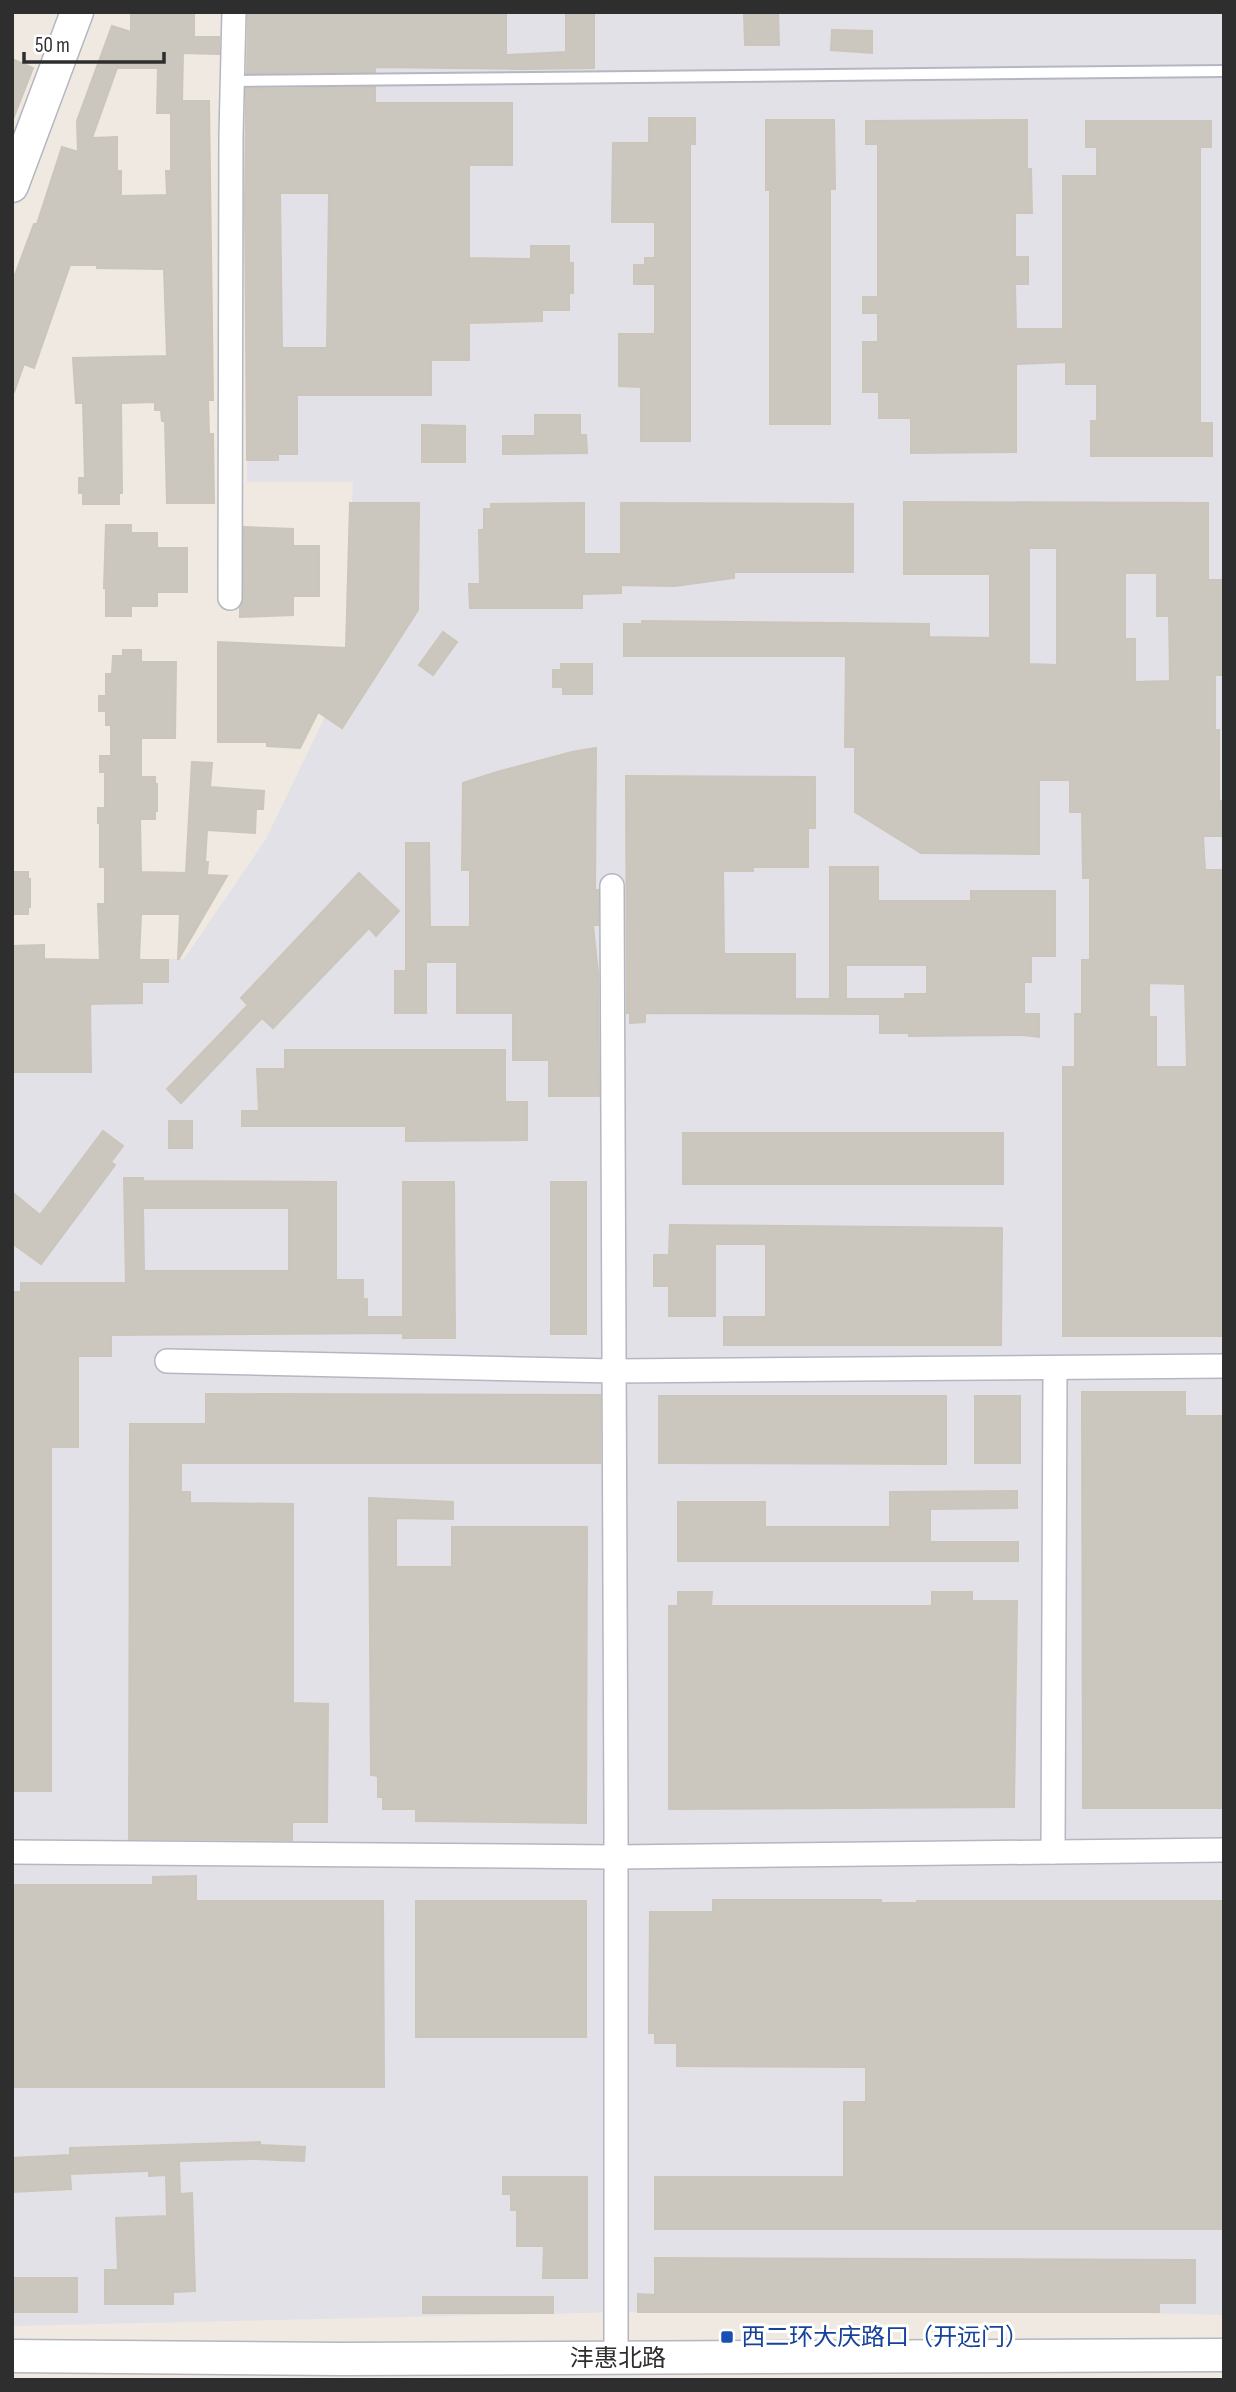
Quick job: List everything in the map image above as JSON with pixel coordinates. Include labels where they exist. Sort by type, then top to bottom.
[{"type":"main road","points":[[12,186],[78,12]]},
{"type":"main road","name":"沣惠北路","points":[[12,2356],[327,2359],[1224,2355]]},
{"type":"street","points":[[230,598],[234,12]]},
{"type":"street","points":[[611,886],[616,1857],[615,2358]]},
{"type":"street","points":[[167,1361],[614,1371],[1224,1366]]},
{"type":"street","points":[[1053,1852],[1055,1368]]},
{"type":"street","points":[[12,1852],[616,1857],[1224,1850]]},
{"type":"lane","points":[[232,81],[1224,71]]},
{"type":"shaded area","points":[[248,12],[1224,12],[1224,2315],[886,2306],[12,2326],[12,959],[184,959],[266,839],[345,675],[353,482],[247,482]]},
{"type":"building","points":[[131,12],[194,12],[194,37],[219,37],[219,54],[183,53],[182,101],[209,101],[213,400],[208,400],[209,434],[213,434],[214,503],[167,503],[165,421],[162,421],[161,410],[155,410],[155,402],[121,403],[122,493],[119,493],[119,504],[83,504],[83,493],[79,493],[79,478],[85,478],[83,403],[76,403],[73,358],[167,356],[164,269],[70,265],[34,368],[24,364],[14,392],[12,391],[12,283],[34,224],[37,224],[62,147],[78,152],[77,121],[112,26],[131,32]],"holes":[[[117,68],[158,68],[157,113],[171,113],[171,171],[166,171],[167,195],[121,196],[121,171],[117,171],[117,137],[92,138]]]},
{"type":"building","points":[[248,12],[506,12],[506,55],[566,52],[566,12],[594,12],[594,68],[375,67],[375,72],[247,73]]},
{"type":"building","points":[[744,12],[778,12],[779,45],[745,45]]},
{"type":"building","points":[[832,30],[872,31],[872,53],[831,50]]},
{"type":"building","points":[[12,59],[33,68],[13,119],[12,119]]},
{"type":"building","points":[[375,87],[375,103],[512,103],[512,165],[469,165],[469,258],[531,259],[531,246],[569,246],[569,263],[573,263],[573,293],[569,293],[569,310],[542,310],[542,321],[469,323],[469,360],[431,360],[431,395],[297,395],[297,454],[278,454],[278,460],[247,460],[246,89]],"holes":[[[280,193],[329,193],[327,348],[282,348]]]},
{"type":"building","points":[[649,118],[695,118],[695,144],[690,144],[690,441],[641,441],[641,387],[619,386],[619,334],[655,334],[655,284],[634,284],[634,265],[645,265],[645,258],[655,258],[655,222],[612,222],[613,143],[649,143]]},
{"type":"building","points":[[766,120],[834,120],[835,189],[830,189],[830,424],[770,424],[770,190],[766,190]]},
{"type":"building","points":[[1027,120],[1027,169],[1031,169],[1032,213],[1015,213],[1015,257],[1028,257],[1028,284],[1015,284],[1016,329],[1063,329],[1063,176],[1097,176],[1097,147],[1086,147],[1086,121],[1211,121],[1211,147],[1200,147],[1200,423],[1212,423],[1212,456],[1091,456],[1091,421],[1097,421],[1097,384],[1066,384],[1066,362],[1016,364],[1016,452],[911,453],[911,418],[879,418],[879,392],[863,392],[863,342],[878,342],[878,313],[863,313],[863,297],[878,297],[878,144],[866,144],[866,121]]},
{"type":"building","points":[[535,415],[580,415],[580,435],[586,435],[587,453],[503,454],[503,436],[535,436]]},
{"type":"building","points":[[422,425],[465,426],[465,462],[422,462]]},
{"type":"building","points":[[904,502],[1208,503],[1208,580],[1224,580],[1224,675],[1215,675],[1215,730],[1219,730],[1219,801],[1223,801],[1224,836],[1203,836],[1205,870],[1224,870],[1224,1336],[1063,1336],[1063,1067],[1075,1067],[1075,1014],[1082,1014],[1082,960],[1090,960],[1090,878],[1083,878],[1082,812],[1070,812],[1070,780],[1039,780],[1039,854],[921,853],[855,812],[855,747],[845,747],[846,656],[624,656],[624,624],[642,624],[642,621],[929,624],[929,637],[990,638],[990,574],[904,574]],"holes":[[[1029,548],[1057,548],[1057,665],[1029,664]],[[1125,573],[1157,573],[1157,616],[1169,616],[1170,681],[1135,682],[1135,639],[1125,639]],[[1149,983],[1185,984],[1187,1067],[1156,1067],[1156,1017],[1149,1017]]]},
{"type":"building","points":[[350,503],[419,503],[418,610],[342,728],[318,712],[300,748],[267,746],[267,742],[218,742],[218,642],[346,648]]},
{"type":"building","points":[[584,503],[584,554],[621,554],[621,503],[853,504],[853,572],[734,572],[734,578],[675,586],[621,585],[621,593],[582,594],[582,608],[470,608],[469,584],[480,584],[479,530],[484,530],[484,509],[491,509],[491,504]]},
{"type":"building","points":[[106,525],[131,525],[131,533],[157,533],[157,548],[187,548],[187,592],[157,592],[157,606],[131,606],[131,616],[106,616]]},
{"type":"building","points":[[244,527],[293,529],[293,546],[319,546],[319,596],[293,596],[293,615],[240,617],[244,598]]},
{"type":"building","points":[[443,632],[457,642],[433,675],[419,665]]},
{"type":"building","points":[[123,650],[141,650],[141,662],[176,662],[175,738],[141,738],[141,777],[155,777],[157,811],[155,819],[140,819],[141,872],[186,873],[192,762],[212,763],[210,787],[264,791],[263,809],[256,809],[255,833],[207,830],[207,875],[227,876],[178,960],[180,914],[141,914],[139,960],[168,960],[168,982],[142,982],[142,1003],[90,1004],[91,1072],[12,1072],[12,946],[44,945],[44,959],[100,960],[98,904],[105,904],[105,867],[100,867],[98,808],[105,808],[105,772],[100,772],[100,756],[111,756],[111,725],[106,725],[106,711],[99,711],[99,696],[106,696],[106,674],[112,674],[113,656],[123,656]]},
{"type":"building","points":[[561,664],[592,664],[592,694],[563,694],[563,687],[553,687],[553,670],[561,670]]},
{"type":"building","points":[[596,748],[595,890],[598,890],[598,925],[593,925],[598,973],[599,1096],[549,1096],[549,1060],[513,1060],[513,1013],[457,1013],[457,962],[426,962],[426,1013],[395,1013],[395,971],[406,971],[406,843],[429,843],[430,927],[470,927],[470,870],[462,870],[463,783],[572,752]]},
{"type":"building","points":[[626,776],[815,777],[815,828],[808,828],[808,867],[753,867],[753,871],[723,871],[724,954],[795,954],[795,999],[830,999],[830,867],[878,867],[878,901],[971,901],[971,891],[1055,891],[1055,956],[1031,956],[1031,982],[1024,982],[1024,1014],[1039,1014],[1039,1037],[909,1036],[909,1033],[880,1033],[880,1014],[645,1013],[645,1022],[630,1023],[630,1013],[627,1013]],"holes":[[[846,965],[927,965],[927,994],[905,994],[905,999],[846,999]]]},
{"type":"building","points":[[12,872],[28,872],[28,914],[12,914]]},
{"type":"building","points":[[359,873],[399,911],[376,936],[369,928],[273,1028],[262,1018],[181,1103],[167,1089],[248,1005],[241,998]]},
{"type":"building","points":[[285,1050],[505,1050],[505,1102],[527,1102],[527,1140],[406,1141],[406,1126],[242,1126],[242,1111],[259,1111],[257,1069],[285,1069]]},
{"type":"building","points":[[169,1121],[192,1121],[192,1148],[169,1148]]},
{"type":"building","points":[[103,1131],[123,1146],[111,1162],[115,1165],[41,1264],[12,1243],[12,1192],[40,1215]]},
{"type":"building","points":[[683,1133],[1003,1133],[1003,1184],[683,1184]]},
{"type":"building","points":[[124,1178],[143,1178],[143,1181],[336,1182],[336,1280],[363,1280],[367,1317],[403,1317],[403,1182],[454,1182],[455,1338],[403,1338],[403,1333],[111,1335],[111,1356],[78,1356],[78,1447],[51,1447],[51,1791],[12,1791],[12,1292],[21,1292],[21,1283],[126,1283]],"holes":[[[143,1208],[289,1208],[289,1271],[144,1271]]]},
{"type":"building","points":[[551,1182],[586,1182],[586,1334],[551,1334]]},
{"type":"building","points":[[670,1225],[1002,1228],[1001,1345],[724,1345],[724,1317],[766,1317],[766,1244],[715,1244],[715,1316],[669,1316],[669,1286],[654,1286],[654,1255],[669,1255]]},
{"type":"building","points":[[1082,1392],[1185,1392],[1185,1416],[1224,1416],[1224,1808],[1083,1808]]},
{"type":"building","points":[[206,1394],[600,1395],[600,1463],[181,1463],[181,1492],[190,1492],[190,1503],[293,1504],[293,1703],[328,1704],[327,1822],[292,1822],[292,1840],[129,1839],[130,1424],[206,1424]]},
{"type":"building","points":[[659,1396],[946,1396],[946,1464],[659,1463]]},
{"type":"building","points":[[975,1396],[1020,1396],[1020,1463],[975,1463]]},
{"type":"building","points":[[1017,1491],[1017,1508],[930,1509],[930,1542],[1018,1542],[1018,1561],[678,1561],[678,1502],[765,1502],[765,1527],[890,1527],[890,1492]]},
{"type":"building","points":[[369,1498],[453,1502],[453,1519],[396,1518],[396,1567],[452,1567],[452,1527],[587,1527],[586,1823],[416,1821],[416,1809],[383,1809],[383,1797],[378,1797],[378,1776],[371,1775]]},
{"type":"building","points":[[678,1592],[712,1592],[711,1606],[932,1606],[932,1592],[972,1592],[972,1601],[1017,1601],[1014,1807],[669,1809],[669,1606],[678,1606]]},
{"type":"building","points":[[196,1876],[196,1901],[383,1901],[384,2087],[12,2087],[12,1885],[153,1885],[153,1877]]},
{"type":"building","points":[[713,1900],[881,1900],[881,1903],[1224,1901],[1224,2229],[655,2229],[655,2177],[844,2177],[844,2102],[866,2102],[866,2067],[677,2066],[677,2043],[655,2043],[655,2033],[649,2033],[650,1912],[713,1912]]},
{"type":"building","points":[[416,1901],[586,1901],[586,2037],[416,2037]]},
{"type":"building","points":[[260,2142],[260,2145],[305,2147],[304,2161],[179,2161],[180,2194],[192,2193],[195,2291],[173,2292],[173,2304],[105,2304],[105,2270],[118,2270],[116,2218],[167,2216],[166,2175],[149,2176],[149,2171],[70,2174],[71,2189],[12,2192],[12,2158],[70,2155],[70,2148]]},
{"type":"building","points":[[503,2177],[587,2177],[587,2278],[543,2278],[544,2246],[517,2246],[517,2210],[511,2210],[511,2194],[503,2194]]},
{"type":"building","points":[[655,2258],[1195,2260],[1195,2303],[1159,2303],[1159,2312],[638,2312],[638,2294],[655,2295]]},
{"type":"building","points":[[12,2278],[77,2278],[77,2312],[12,2312]]},
{"type":"building","points":[[423,2297],[553,2297],[553,2313],[423,2313]]},
{"type":"place","name":"西二环大庆路口（开远门）","points":[[727,2337]]}]
